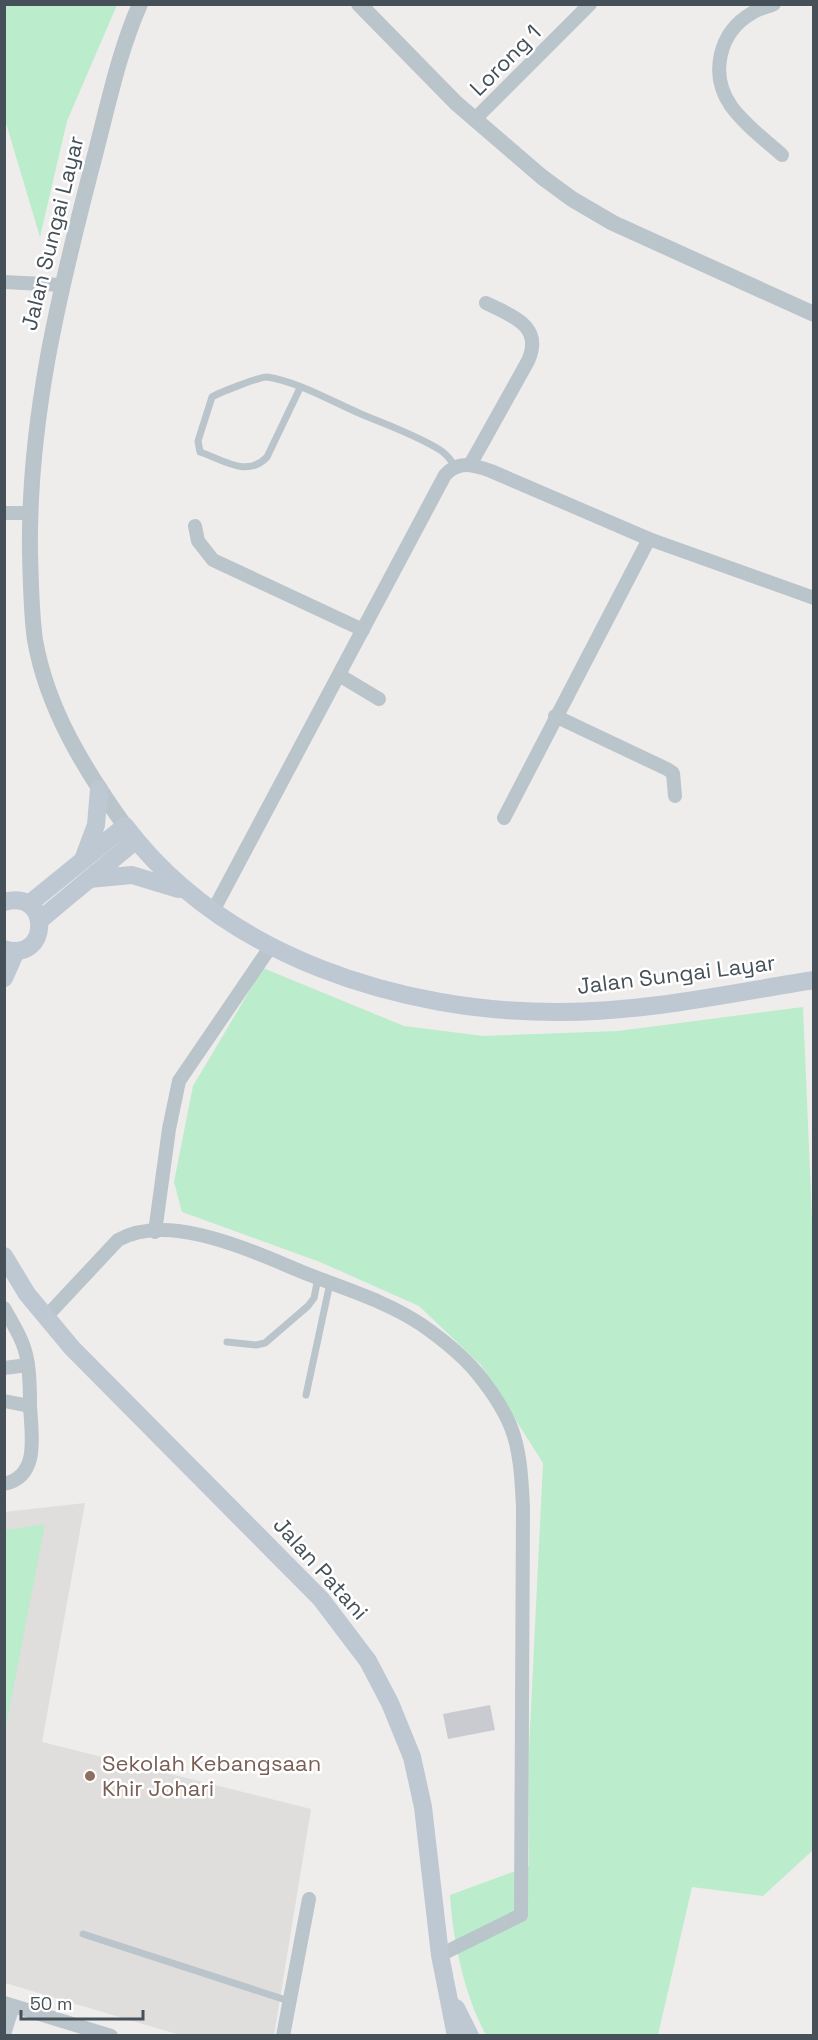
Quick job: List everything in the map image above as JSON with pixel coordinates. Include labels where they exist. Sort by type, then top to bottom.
[{"type":"main road","points":[[82,861],[96,825],[99,789]]},
{"type":"main road","points":[[29,904],[82,861],[130,833]]},
{"type":"main road","points":[[40,920],[89,879],[130,833]]},
{"type":"main road","name":"Jalan Sungai Layar","points":[[130,833],[186,892],[271,946],[332,972],[393,991],[435,1000],[528,1011],[561,1012],[625,1009],[813,980]]},
{"type":"main road","points":[[89,879],[132,874],[151,878],[186,892]]},
{"type":"main road","points":[[4,902],[16,900],[29,904],[40,920],[39,933],[33,943],[10,950],[4,978]]},
{"type":"main road","name":"Jalan Patani","points":[[4,1256],[9,1279],[321,1599],[369,1661],[390,1703],[412,1757],[423,1807],[440,1955],[456,2036]]},
{"type":"main road","name":"Jalan Patani","points":[[448,1993],[470,2036]]},
{"type":"street","name":"Jalan Sungai Layar","points":[[130,833],[99,789],[60,719],[46,683],[35,640],[29,513],[37,413],[62,285],[115,78],[140,4]]},
{"type":"street","points":[[359,4],[431,80],[542,177],[593,213],[813,314]]},
{"type":"street","name":"Lorong 1","points":[[475,119],[590,4]]},
{"type":"street","points":[[774,4],[752,12],[736,26],[721,48],[718,65],[721,84],[731,106],[782,155]]},
{"type":"street","points":[[4,282],[62,285]]},
{"type":"street","points":[[470,465],[528,360],[533,344],[527,328],[486,303]]},
{"type":"street","points":[[213,910],[445,475],[456,467],[470,465],[491,471],[649,539],[813,598]]},
{"type":"street","points":[[4,513],[29,513]]},
{"type":"street","points":[[195,526],[198,541],[213,560],[363,630]]},
{"type":"street","points":[[504,818],[649,539]]},
{"type":"street","points":[[339,675],[379,699]]},
{"type":"street","points":[[555,716],[667,769],[673,773],[675,796]]},
{"type":"street","points":[[155,1232],[169,1129],[179,1081],[271,946]]},
{"type":"street","points":[[45,1318],[118,1240],[138,1232],[218,1239],[324,1280],[406,1316],[458,1353],[476,1372],[505,1412],[520,1454],[524,1538],[520,1915],[440,1955]]},
{"type":"street","points":[[4,1308],[24,1346],[28,1365],[31,1458],[22,1476],[14,1482],[4,1484]]},
{"type":"street","points":[[4,1368],[28,1365]]},
{"type":"street","points":[[4,1401],[30,1406]]},
{"type":"street","points":[[283,2036],[309,1899]]},
{"type":"street","points":[[4,2034],[9,2004],[111,2036]]},
{"type":"lane","points":[[300,388],[267,457],[260,465],[248,469],[200,452],[198,441],[212,397],[218,393],[248,385],[258,377],[266,377],[300,388],[414,437],[442,451],[456,467]]},
{"type":"lane","points":[[226,1342],[256,1345],[265,1342],[308,1306],[324,1280]]},
{"type":"lane","points":[[306,1395],[324,1280]]},
{"type":"lane","points":[[82,1934],[289,2001]]},
{"type":"shaded area","name":"Sekolah Kebangsaan Khir Johari","points":[[85,1503],[42,1742],[311,1809],[274,2035],[180,2035],[5,1983],[4,1512]]},
{"type":"green space","points":[[4,5],[117,5],[67,121],[40,237],[5,120]]},
{"type":"green space","points":[[263,968],[404,1026],[483,1036],[618,1031],[803,1007],[814,1266],[813,1850],[763,1896],[692,1887],[658,2035],[486,2035],[478,2019],[461,1967],[450,1895],[529,1866],[529,1749],[543,1463],[481,1365],[419,1306],[320,1262],[182,1212],[174,1182],[193,1086]]},
{"type":"green space","points":[[45,1524],[7,1722],[5,1722],[5,1530]]},
{"type":"building","points":[[490,1705],[495,1730],[448,1739],[443,1714]]},
{"type":"place","name":"Sekolah Kebangsaan Khir Johari","points":[[90,1776]]}]
